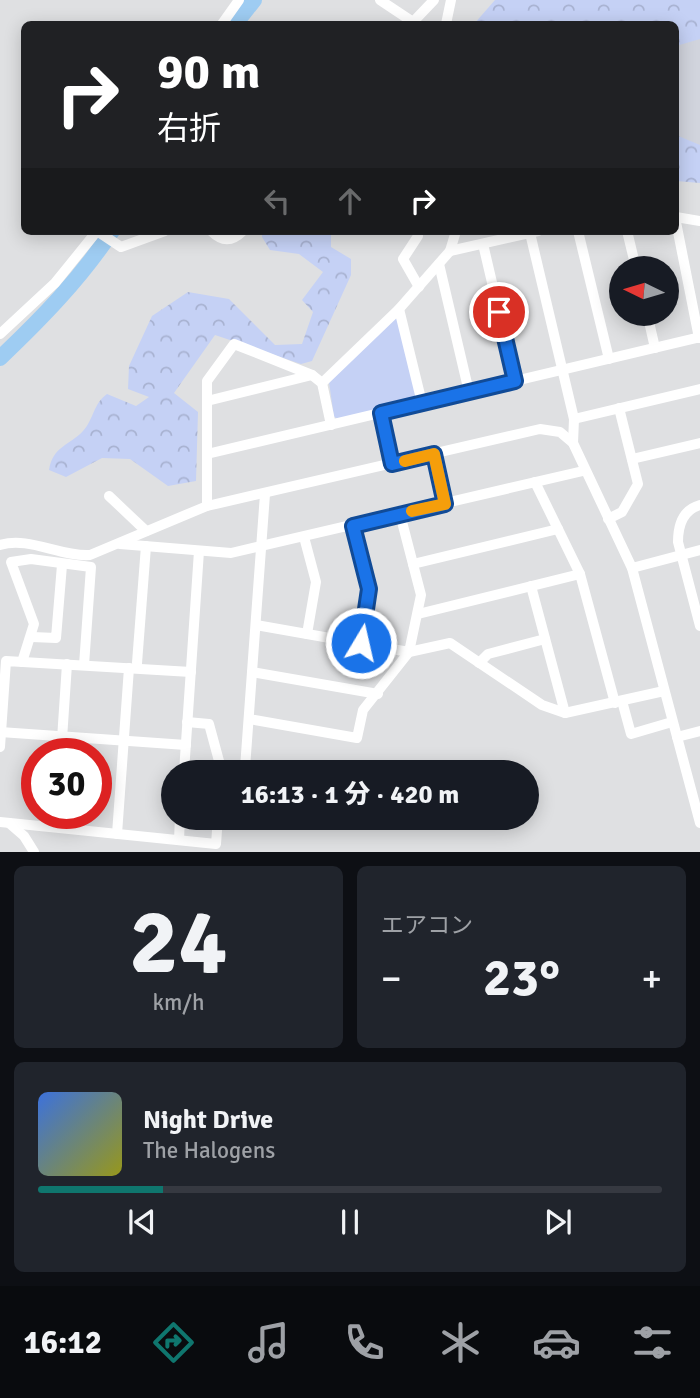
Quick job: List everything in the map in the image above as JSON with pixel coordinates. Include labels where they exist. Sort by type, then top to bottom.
[{"type":"street","points":[[224,21],[239,0]]},
{"type":"street","points":[[380,0],[411,21]]},
{"type":"street","points":[[413,21],[434,0]]},
{"type":"street","points":[[447,21],[451,0]]},
{"type":"street","points":[[679,219],[700,221]]},
{"type":"street","points":[[207,454],[699,337],[679,234]]},
{"type":"street","points":[[0,334],[55,283],[96,235]]},
{"type":"street","points":[[103,235],[115,245],[132,245],[156,235]]},
{"type":"street","points":[[215,235],[219,239],[227,240],[236,235]]},
{"type":"street","points":[[322,383],[419,287],[450,251],[455,235]]},
{"type":"street","points":[[450,251],[521,235]]},
{"type":"street","points":[[535,235],[573,419],[573,443],[583,471],[632,568],[700,823]]},
{"type":"street","points":[[579,235],[609,359]]},
{"type":"street","points":[[628,235],[633,256]]},
{"type":"street","points":[[418,236],[404,259],[419,287]]},
{"type":"street","points":[[483,244],[515,381]]},
{"type":"street","points":[[439,264],[470,392]]},
{"type":"street","points":[[399,309],[422,403]]},
{"type":"street","points":[[650,326],[655,348]]},
{"type":"street","points":[[207,506],[207,381],[234,344],[312,375],[322,383],[331,425]]},
{"type":"street","points":[[207,401],[312,375]]},
{"type":"street","points":[[573,419],[700,389]]},
{"type":"street","points":[[608,519],[622,512],[638,484],[620,408]]},
{"type":"street","points":[[381,413],[392,464]]},
{"type":"street","points":[[0,545],[23,543],[75,556],[86,555],[120,544],[207,506],[540,429],[560,432],[573,443]]},
{"type":"street","points":[[632,459],[700,443]]},
{"type":"street","points":[[434,454],[445,504]]},
{"type":"street","points":[[120,544],[230,553],[583,471]]},
{"type":"street","points":[[535,482],[580,574],[618,702],[631,734],[672,722]]},
{"type":"street","points":[[246,760],[265,494]]},
{"type":"street","points":[[109,496],[146,531]]},
{"type":"street","points":[[700,505],[684,515],[678,528],[681,555],[700,626]]},
{"type":"street","points":[[249,719],[357,738],[363,710],[410,652],[418,614],[421,595],[400,514]]},
{"type":"street","points":[[353,526],[369,589],[361,643]]},
{"type":"street","points":[[413,564],[558,529]]},
{"type":"street","points":[[304,537],[316,583],[307,634]]},
{"type":"street","points":[[117,834],[124,741],[146,546]]},
{"type":"street","points":[[632,568],[700,550]]},
{"type":"street","points":[[185,760],[199,551]]},
{"type":"street","points":[[84,665],[91,567],[86,555]]},
{"type":"street","points":[[22,662],[32,637],[32,615],[11,562],[32,559],[91,567]]},
{"type":"street","points":[[32,637],[56,638],[62,565]]},
{"type":"street","points":[[418,614],[580,574]]},
{"type":"street","points":[[531,586],[565,713]]},
{"type":"street","points":[[256,625],[410,652],[450,643],[542,705],[565,713],[664,691]]},
{"type":"street","points":[[480,663],[488,654],[545,639]]},
{"type":"street","points":[[0,747],[6,661],[133,666],[191,672]]},
{"type":"street","points":[[62,736],[67,664]]},
{"type":"street","points":[[252,672],[378,694]]},
{"type":"street","points":[[187,722],[209,724],[219,760]]},
{"type":"street","points":[[677,737],[700,731]]},
{"type":"street","points":[[1,732],[186,745]]},
{"type":"street","points":[[4,823],[24,836],[34,852]]},
{"type":"street","points":[[66,829],[216,844],[217,830]]},
{"type":"street","points":[[179,830],[179,840]]},
{"type":"shaded area","points":[[700,28],[700,152],[679,144],[679,32]]},
{"type":"green space","points":[[495,0],[700,0],[700,39],[679,45],[679,21],[477,21]]},
{"type":"green space","points":[[679,136],[700,145],[700,183],[679,181]]},
{"type":"green space","points":[[331,235],[331,247],[351,259],[351,275],[312,361],[301,364],[215,335],[174,393],[198,412],[196,481],[168,486],[130,459],[102,458],[66,477],[49,470],[54,456],[83,431],[99,402],[107,394],[136,406],[149,397],[128,389],[129,366],[152,316],[188,292],[229,299],[275,345],[302,344],[313,312],[302,300],[323,272],[299,254],[270,250],[262,237]]},
{"type":"green space","points":[[394,319],[398,319],[417,397],[415,401],[339,419],[334,417],[329,382]]},
{"type":"waterway","points":[[237,21],[254,0]]},
{"type":"waterway","points":[[0,358],[60,298],[109,235]]},
{"type":"slow traffic","points":[[405,461],[434,454],[445,504],[412,511]]},
{"type":"route","points":[[361,643],[369,589],[353,526],[445,504],[434,454],[392,464],[381,413],[515,381],[499,312]]}]
